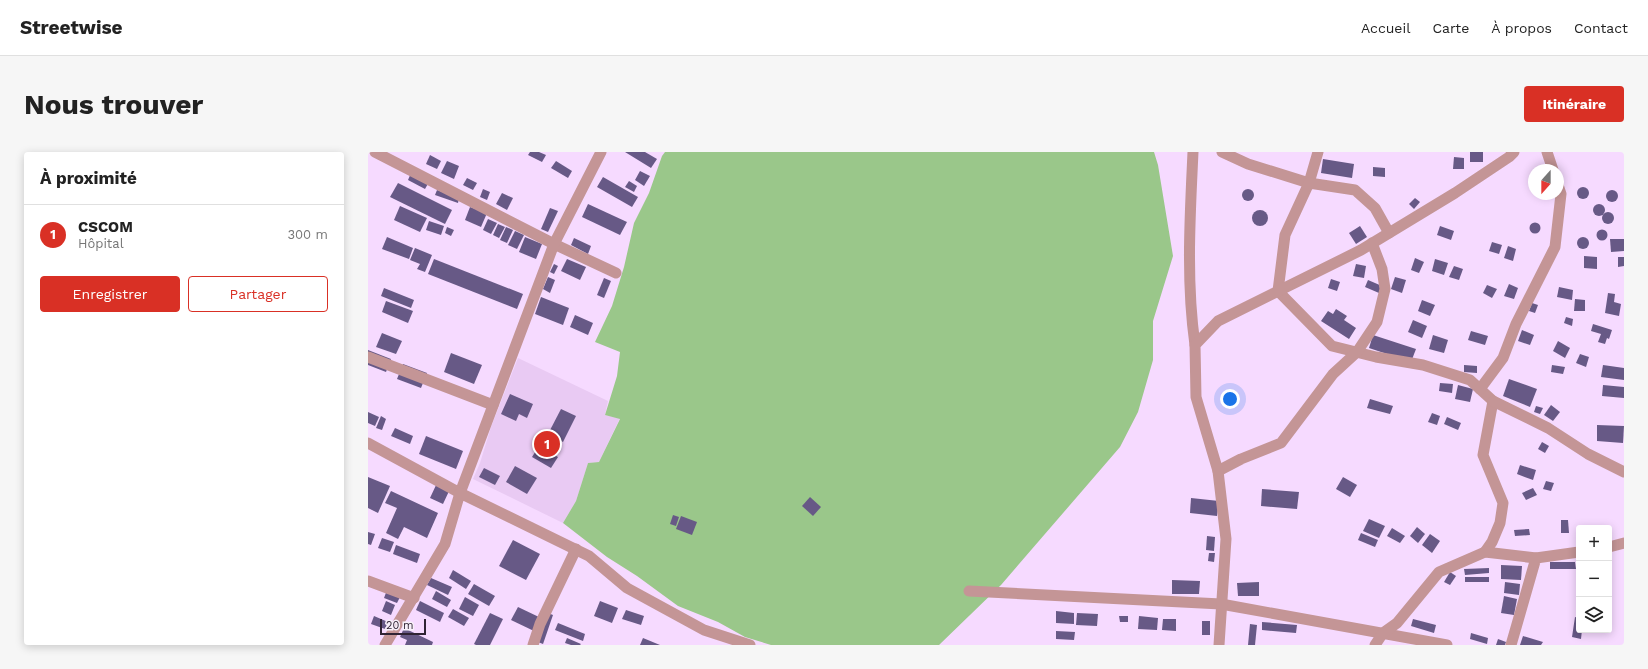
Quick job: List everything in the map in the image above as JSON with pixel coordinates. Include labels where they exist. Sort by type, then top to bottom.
[{"type":"street","points":[[375,152],[554,244],[616,273]]},
{"type":"street","points":[[385,645],[445,544],[460,493],[554,244],[601,152]]},
{"type":"street","points":[[1193,152],[1189,235],[1191,316],[1195,345],[1196,397],[1218,471],[1226,539],[1219,645]]},
{"type":"street","points":[[1222,152],[1248,164],[1309,183],[1355,190],[1375,208],[1389,233]]},
{"type":"street","points":[[1278,291],[1285,235],[1309,183],[1318,152]]},
{"type":"street","points":[[1195,345],[1218,321],[1372,243],[1455,193],[1509,157],[1514,152]]},
{"type":"street","points":[[1547,152],[1551,164]]},
{"type":"street","points":[[1480,389],[1502,358],[1516,324],[1555,247],[1560,200]]},
{"type":"street","points":[[1218,471],[1241,459],[1281,443],[1333,374],[1358,352],[1376,322],[1385,289],[1382,269],[1372,243]]},
{"type":"street","points":[[1278,291],[1332,346],[1423,366],[1470,380],[1493,401],[1548,428],[1588,454],[1624,472]]},
{"type":"street","points":[[368,357],[493,405]]},
{"type":"street","points":[[1485,552],[1492,542],[1500,523],[1503,503],[1483,456],[1493,401]]},
{"type":"street","points":[[368,443],[460,493],[589,556],[627,588],[704,630],[750,645]]},
{"type":"street","points":[[1612,546],[1624,543]]},
{"type":"street","points":[[533,645],[540,624],[576,549]]},
{"type":"street","points":[[1375,645],[1383,633],[1397,623],[1440,572],[1485,552],[1536,558],[1576,552]]},
{"type":"street","points":[[1511,645],[1536,558]]},
{"type":"street","points":[[368,581],[414,598]]},
{"type":"street","points":[[969,591],[1221,604],[1447,645]]},
{"type":"shaded area","points":[[518,358],[608,401],[605,415],[620,418],[599,462],[588,463],[576,501],[563,523],[473,479],[480,463],[491,427]]},
{"type":"green space","points":[[665,152],[1154,152],[1158,165],[1173,256],[1153,321],[1153,360],[1138,412],[1120,447],[1001,585],[939,645],[771,645],[745,637],[718,622],[678,606],[637,576],[607,557],[563,523],[576,501],[588,463],[599,462],[620,419],[605,415],[617,376],[620,352],[595,342],[612,306],[624,267],[634,223],[649,193],[662,156]]},
{"type":"building","points":[[530,152],[539,152],[546,155],[542,162],[528,155]]},
{"type":"building","points":[[625,152],[645,152],[657,159],[651,168]]},
{"type":"building","points":[[1470,152],[1483,152],[1483,162],[1470,162]]},
{"type":"building","points":[[430,155],[441,161],[437,169],[426,164]]},
{"type":"building","points":[[1454,157],[1464,158],[1464,169],[1453,169]]},
{"type":"building","points":[[1323,159],[1354,164],[1352,178],[1321,173]]},
{"type":"building","points":[[447,161],[459,166],[454,179],[441,173]]},
{"type":"building","points":[[556,161],[572,171],[568,178],[551,168]]},
{"type":"building","points":[[1373,167],[1385,168],[1385,177],[1373,176]]},
{"type":"building","points":[[640,171],[650,176],[644,186],[635,180]]},
{"type":"building","points":[[411,173],[429,182],[425,189],[408,180]]},
{"type":"building","points":[[603,177],[638,197],[632,207],[597,187]]},
{"type":"building","points":[[467,178],[477,183],[473,190],[463,185]]},
{"type":"building","points":[[629,181],[637,186],[634,192],[625,187]]},
{"type":"building","points":[[398,183],[452,210],[445,224],[390,197]]},
{"type":"building","points":[[1583,187],[1587,189],[1589,193],[1587,197],[1583,199],[1579,197],[1577,193],[1579,189]]},
{"type":"building","points":[[483,189],[490,192],[487,200],[480,197]]},
{"type":"building","points":[[1250,189],[1253,190],[1253,200],[1246,201],[1243,200],[1242,193],[1243,190]]},
{"type":"building","points":[[437,190],[459,198],[458,203],[435,195]]},
{"type":"building","points":[[1612,190],[1616,192],[1618,196],[1616,200],[1612,202],[1608,200],[1606,196],[1608,192]]},
{"type":"building","points":[[502,193],[513,198],[507,210],[496,204]]},
{"type":"building","points":[[1415,198],[1420,202],[1414,209],[1409,204]]},
{"type":"building","points":[[588,204],[627,222],[620,235],[582,217]]},
{"type":"building","points":[[1599,204],[1603,206],[1605,210],[1603,214],[1599,216],[1595,214],[1593,210],[1595,206]]},
{"type":"building","points":[[400,206],[427,218],[420,232],[394,220]]},
{"type":"building","points":[[470,207],[487,213],[481,227],[465,220]]},
{"type":"building","points":[[550,208],[558,211],[548,232],[541,229]]},
{"type":"building","points":[[1260,210],[1266,212],[1268,218],[1266,224],[1260,226],[1254,224],[1252,218],[1254,212]]},
{"type":"building","points":[[1608,212],[1612,214],[1614,218],[1612,222],[1608,224],[1604,222],[1602,218],[1604,214]]},
{"type":"building","points":[[488,219],[497,223],[491,234],[483,230]]},
{"type":"building","points":[[429,221],[444,226],[441,235],[426,230]]},
{"type":"building","points":[[1535,222],[1539,224],[1541,228],[1539,232],[1535,234],[1531,232],[1529,228],[1531,224]]},
{"type":"building","points":[[498,224],[505,227],[499,238],[493,235]]},
{"type":"building","points":[[1360,226],[1367,237],[1356,244],[1349,233]]},
{"type":"building","points":[[1440,226],[1454,231],[1451,240],[1437,235]]},
{"type":"building","points":[[447,227],[454,230],[451,236],[445,233]]},
{"type":"building","points":[[506,227],[513,230],[507,243],[500,240]]},
{"type":"building","points":[[1600,230],[1604,230],[1606,231],[1606,239],[1600,240],[1597,237],[1597,233]]},
{"type":"building","points":[[515,231],[524,235],[517,249],[508,245]]},
{"type":"building","points":[[387,237],[413,248],[409,259],[382,249]]},
{"type":"building","points":[[525,237],[542,244],[536,259],[519,252]]},
{"type":"building","points":[[1583,237],[1587,239],[1589,243],[1587,247],[1583,249],[1579,247],[1577,243],[1579,239]]},
{"type":"building","points":[[574,238],[591,246],[588,254],[571,245]]},
{"type":"building","points":[[1610,239],[1624,239],[1624,251],[1611,252]]},
{"type":"building","points":[[1492,242],[1502,245],[1499,254],[1489,251]]},
{"type":"building","points":[[1508,246],[1516,249],[1513,261],[1504,258]]},
{"type":"building","points":[[415,248],[432,255],[425,272],[417,269],[420,264],[410,260]]},
{"type":"building","points":[[1584,256],[1597,257],[1597,269],[1584,268]]},
{"type":"building","points":[[1618,257],[1624,257],[1624,266],[1618,267]]},
{"type":"building","points":[[1415,258],[1424,262],[1419,273],[1411,270]]},
{"type":"building","points":[[434,259],[523,294],[517,309],[428,274]]},
{"type":"building","points":[[567,259],[586,267],[580,280],[561,271]]},
{"type":"building","points":[[1435,259],[1448,263],[1444,275],[1432,271]]},
{"type":"building","points":[[554,264],[558,266],[554,274],[550,272]]},
{"type":"building","points":[[1356,264],[1366,266],[1364,278],[1353,276]]},
{"type":"building","points":[[1454,266],[1463,269],[1459,280],[1449,277]]},
{"type":"building","points":[[548,277],[555,280],[550,293],[543,289]]},
{"type":"building","points":[[1395,277],[1406,280],[1402,293],[1391,289]]},
{"type":"building","points":[[604,278],[611,281],[604,298],[597,295]]},
{"type":"building","points":[[1331,279],[1340,282],[1337,291],[1328,288]]},
{"type":"building","points":[[1368,280],[1382,286],[1379,293],[1365,287]]},
{"type":"building","points":[[1509,284],[1518,288],[1514,299],[1504,296]]},
{"type":"building","points":[[1487,285],[1497,289],[1492,298],[1483,293]]},
{"type":"building","points":[[1559,287],[1573,290],[1572,300],[1557,297]]},
{"type":"building","points":[[384,288],[414,300],[411,308],[381,296]]},
{"type":"building","points":[[1608,293],[1615,294],[1614,302],[1621,304],[1619,316],[1605,313]]},
{"type":"building","points":[[541,297],[569,308],[563,325],[535,314]]},
{"type":"building","points":[[1575,299],[1585,300],[1585,311],[1574,311]]},
{"type":"building","points":[[1422,300],[1435,305],[1430,316],[1418,311]]},
{"type":"building","points":[[386,301],[413,311],[408,323],[382,312]]},
{"type":"building","points":[[1532,303],[1538,305],[1535,313],[1529,311]]},
{"type":"building","points":[[1336,309],[1347,316],[1344,320],[1356,328],[1349,339],[1321,321],[1328,311],[1333,314]]},
{"type":"building","points":[[575,315],[593,323],[588,335],[570,327]]},
{"type":"building","points":[[1566,317],[1573,319],[1572,326],[1564,323]]},
{"type":"building","points":[[1413,320],[1427,326],[1422,338],[1408,332]]},
{"type":"building","points":[[1593,324],[1612,330],[1609,339],[1607,338],[1605,344],[1598,342],[1601,334],[1591,331]]},
{"type":"building","points":[[1522,330],[1534,335],[1530,345],[1518,341]]},
{"type":"building","points":[[1471,331],[1488,336],[1485,345],[1468,340]]},
{"type":"building","points":[[382,333],[402,341],[396,354],[376,347]]},
{"type":"building","points":[[1373,335],[1416,349],[1411,362],[1369,348]]},
{"type":"building","points":[[1433,335],[1448,340],[1444,353],[1429,349]]},
{"type":"building","points":[[1558,341],[1570,348],[1565,358],[1553,351]]},
{"type":"building","points":[[368,350],[391,359],[386,372],[368,365]]},
{"type":"building","points":[[451,353],[482,365],[474,384],[444,372]]},
{"type":"building","points":[[1580,354],[1589,357],[1586,367],[1576,363]]},
{"type":"building","points":[[403,364],[427,373],[421,388],[397,379]]},
{"type":"building","points":[[1464,365],[1477,366],[1477,373],[1464,372]]},
{"type":"building","points":[[1552,365],[1565,367],[1563,374],[1551,372]]},
{"type":"building","points":[[1603,365],[1624,368],[1624,380],[1601,377]]},
{"type":"building","points":[[1509,379],[1537,389],[1530,407],[1503,396]]},
{"type":"building","points":[[1440,383],[1453,384],[1452,393],[1439,391]]},
{"type":"building","points":[[1458,385],[1473,389],[1470,402],[1455,399]]},
{"type":"building","points":[[1603,385],[1624,387],[1624,398],[1602,396]]},
{"type":"building","points":[[510,394],[533,404],[527,418],[519,414],[516,421],[501,414]]},
{"type":"building","points":[[1370,399],[1393,406],[1390,414],[1367,408]]},
{"type":"building","points":[[1551,405],[1560,412],[1553,421],[1544,415]]},
{"type":"building","points":[[1536,406],[1543,408],[1540,414],[1534,412]]},
{"type":"building","points":[[561,409],[576,416],[563,442],[548,434]]},
{"type":"building","points":[[368,412],[379,417],[375,426],[368,423]]},
{"type":"building","points":[[1432,413],[1440,416],[1437,425],[1428,422]]},
{"type":"building","points":[[381,416],[386,419],[382,430],[376,428]]},
{"type":"building","points":[[1447,417],[1461,423],[1458,430],[1444,424]]},
{"type":"building","points":[[1597,425],[1624,426],[1623,443],[1597,441]]},
{"type":"building","points":[[395,428],[413,436],[410,444],[391,436]]},
{"type":"building","points":[[426,436],[463,451],[456,469],[419,454]]},
{"type":"building","points":[[1542,442],[1549,446],[1545,453],[1538,449]]},
{"type":"building","points":[[539,446],[558,457],[551,468],[532,457]]},
{"type":"building","points":[[1520,465],[1536,470],[1533,480],[1517,474]]},
{"type":"building","points":[[515,466],[537,478],[527,494],[506,482]]},
{"type":"building","points":[[484,468],[500,476],[495,485],[479,477]]},
{"type":"building","points":[[368,477],[390,486],[378,513],[368,508]]},
{"type":"building","points":[[1343,477],[1357,485],[1350,497],[1336,489]]},
{"type":"building","points":[[1546,481],[1554,483],[1551,491],[1543,489]]},
{"type":"building","points":[[437,483],[450,489],[443,504],[430,498]]},
{"type":"building","points":[[1533,488],[1537,495],[1526,500],[1522,493]]},
{"type":"building","points":[[1262,489],[1299,492],[1297,509],[1261,506]]},
{"type":"building","points":[[391,491],[438,513],[427,538],[404,527],[398,539],[386,533],[397,508],[385,503]]},
{"type":"building","points":[[810,497],[821,507],[813,516],[802,506]]},
{"type":"building","points":[[1191,498],[1219,501],[1217,516],[1190,513]]},
{"type":"building","points":[[673,515],[679,517],[676,526],[670,524]]},
{"type":"building","points":[[681,516],[697,522],[692,535],[676,529]]},
{"type":"building","points":[[1369,519],[1385,526],[1379,538],[1363,531]]},
{"type":"building","points":[[1561,520],[1568,520],[1569,533],[1561,533]]},
{"type":"building","points":[[1417,527],[1425,534],[1418,543],[1410,536]]},
{"type":"building","points":[[1392,528],[1405,536],[1400,543],[1387,536]]},
{"type":"building","points":[[1529,529],[1530,535],[1515,536],[1514,530]]},
{"type":"building","points":[[368,532],[375,534],[371,545],[368,544]]},
{"type":"building","points":[[1361,533],[1378,540],[1375,547],[1358,540]]},
{"type":"building","points":[[1430,534],[1440,541],[1432,553],[1422,545]]},
{"type":"building","points":[[1207,536],[1215,537],[1214,551],[1206,550]]},
{"type":"building","points":[[382,538],[394,542],[390,552],[378,548]]},
{"type":"building","points":[[513,540],[540,554],[526,580],[499,566]]},
{"type":"building","points":[[396,545],[420,554],[417,563],[393,554]]},
{"type":"building","points":[[1209,553],[1215,553],[1214,562],[1208,561]]},
{"type":"building","points":[[1550,562],[1575,562],[1576,569],[1550,569]]},
{"type":"building","points":[[1501,565],[1522,566],[1521,580],[1501,579]]},
{"type":"building","points":[[1489,568],[1489,573],[1465,575],[1464,569]]},
{"type":"building","points":[[453,570],[471,581],[466,589],[449,578]]},
{"type":"building","points":[[1450,572],[1456,576],[1450,585],[1444,582]]},
{"type":"building","points":[[1465,577],[1489,577],[1489,582],[1465,582]]},
{"type":"building","points":[[431,578],[452,587],[448,595],[427,585]]},
{"type":"building","points":[[1172,580],[1200,581],[1199,594],[1172,594]]},
{"type":"building","points":[[1259,582],[1259,596],[1238,596],[1237,583]]},
{"type":"building","points":[[1505,582],[1520,584],[1519,595],[1504,593]]},
{"type":"building","points":[[474,584],[495,596],[489,606],[468,594]]},
{"type":"building","points":[[387,590],[401,595],[397,603],[384,598]]},
{"type":"building","points":[[436,591],[451,600],[447,607],[432,599]]},
{"type":"building","points":[[1504,596],[1517,599],[1514,615],[1501,613]]},
{"type":"building","points":[[465,597],[479,605],[473,616],[459,609]]},
{"type":"building","points":[[386,601],[395,605],[391,615],[382,611]]},
{"type":"building","points":[[420,601],[444,613],[440,622],[416,610]]},
{"type":"building","points":[[600,601],[618,608],[612,623],[594,616]]},
{"type":"building","points":[[518,607],[541,618],[534,631],[511,620]]},
{"type":"building","points":[[453,609],[469,618],[464,626],[448,617]]},
{"type":"building","points":[[626,610],[644,616],[641,625],[622,619]]},
{"type":"building","points":[[1056,611],[1074,613],[1074,624],[1056,623]]},
{"type":"building","points":[[490,613],[503,619],[490,645],[476,645],[474,644]]},
{"type":"building","points":[[548,613],[553,615],[543,644],[538,642]]},
{"type":"building","points":[[1077,613],[1098,614],[1097,626],[1076,625]]},
{"type":"building","points":[[374,616],[388,622],[385,629],[371,624]]},
{"type":"building","points":[[1119,616],[1128,616],[1128,622],[1120,622]]},
{"type":"building","points":[[1139,616],[1158,618],[1157,630],[1138,629]]},
{"type":"building","points":[[1575,617],[1576,633],[1582,633],[1581,639],[1572,637]]},
{"type":"building","points":[[1163,619],[1176,619],[1176,631],[1162,630]]},
{"type":"building","points":[[1413,619],[1436,625],[1434,633],[1411,626]]},
{"type":"building","points":[[1202,621],[1210,621],[1210,635],[1202,635]]},
{"type":"building","points":[[1262,622],[1297,625],[1296,633],[1262,630]]},
{"type":"building","points":[[558,623],[585,634],[583,641],[555,630]]},
{"type":"building","points":[[1250,624],[1257,625],[1255,645],[1248,645]]},
{"type":"building","points":[[404,628],[433,642],[432,645],[405,645],[407,640],[400,637]]},
{"type":"building","points":[[1056,631],[1075,632],[1074,640],[1056,639]]},
{"type":"building","points":[[1471,633],[1488,638],[1487,644],[1470,639]]},
{"type":"building","points":[[1523,636],[1543,642],[1541,645],[1520,645]]},
{"type":"building","points":[[567,638],[581,644],[571,645],[565,643]]},
{"type":"building","points":[[643,638],[660,645],[640,645]]},
{"type":"building","points":[[1498,639],[1506,642],[1505,645],[1496,645]]},
{"type":"place","name":"CSCOM","points":[[547,444]]}]
